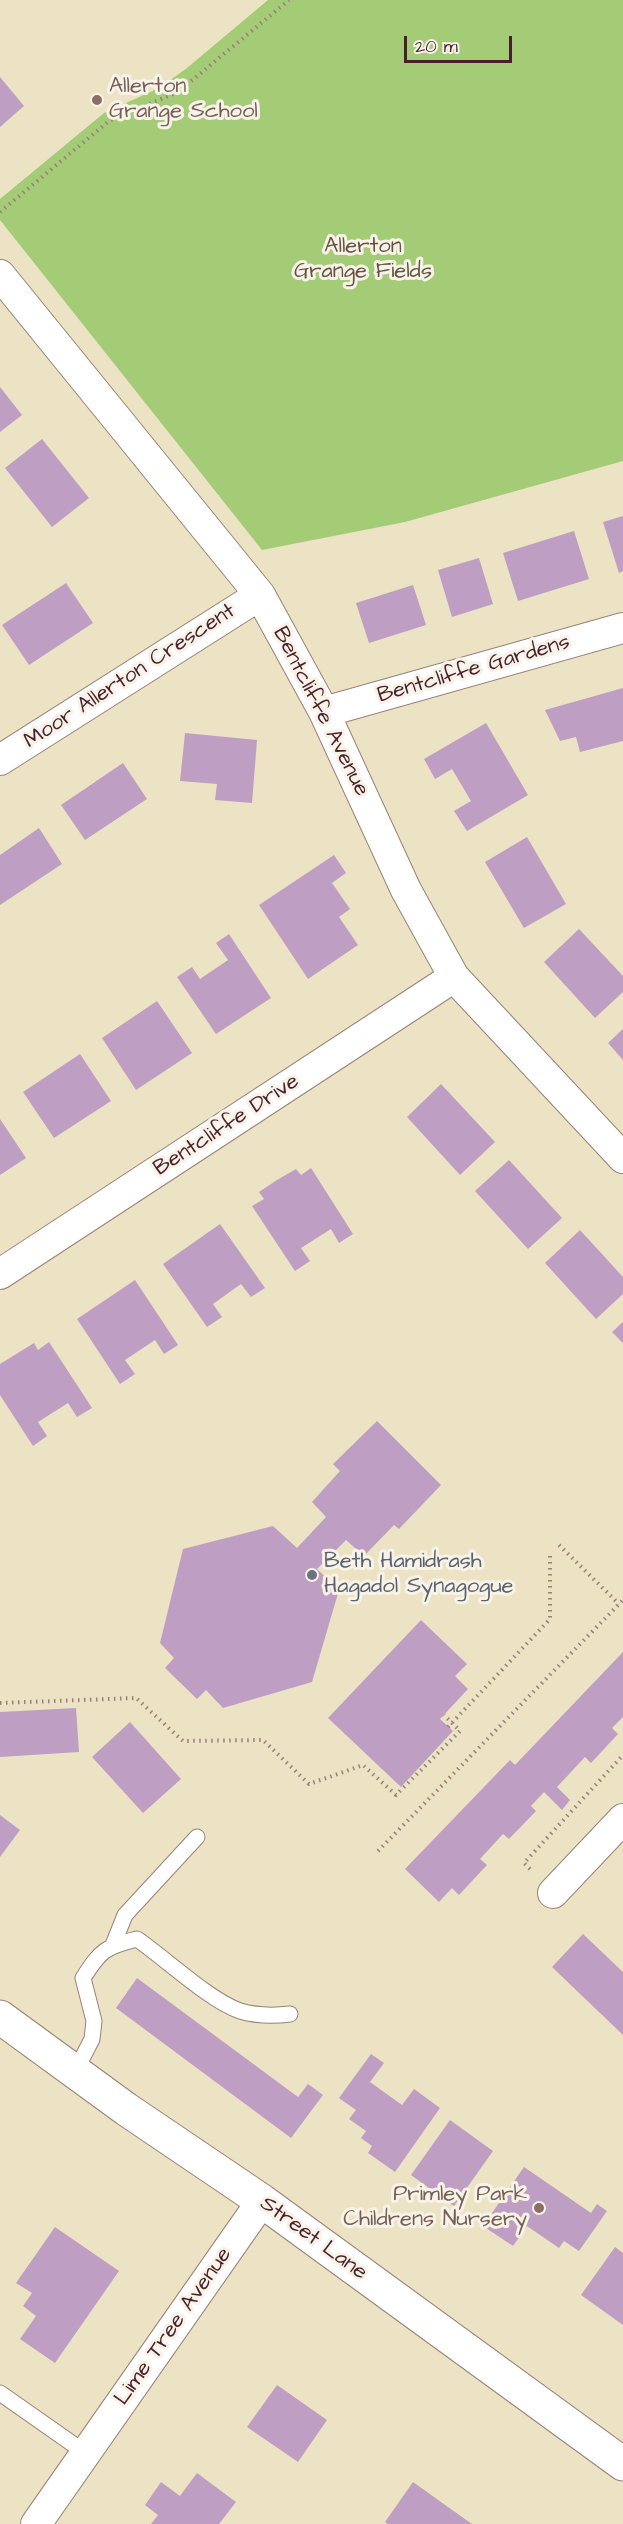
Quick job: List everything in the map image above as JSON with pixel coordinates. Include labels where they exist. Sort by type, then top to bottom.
[{"type":"street","name":"Bentcliffe Avenue","points":[[0,275],[260,595],[324,712],[406,890],[454,977],[623,1158]]},
{"type":"street","name":"Moor Allerton Crescent","points":[[0,760],[260,595]]},
{"type":"street","name":"Bentcliffe Gardens","points":[[324,712],[623,628]]},
{"type":"street","name":"Bentcliffe Drive","points":[[0,1275],[454,977]]},
{"type":"street","points":[[553,1893],[623,1819]]},
{"type":"street","name":"Street Lane","points":[[0,2017],[75,2072],[262,2201],[623,2464]]},
{"type":"street","name":"Lime Tree Avenue","points":[[36,2524],[262,2201]]},
{"type":"lane","points":[[113,1945],[125,1915],[197,1837]]},
{"type":"lane","points":[[75,2072],[92,2039],[94,2021],[83,1978],[97,1956],[113,1945],[137,1939],[209,1993],[238,2010],[269,2017],[290,2014]]},
{"type":"lane","points":[[0,2393],[87,2454]]},
{"type":"path","points":[[0,212],[109,121],[178,92],[289,0]]},
{"type":"path","points":[[559,1545],[619,1604]]},
{"type":"path","points":[[450,1725],[549,1619],[550,1555]]},
{"type":"path","points":[[378,1851],[623,1600]]},
{"type":"path","points":[[0,1703],[136,1698],[183,1741],[263,1740],[309,1784],[363,1765],[396,1795],[460,1731],[450,1725],[444,1715]]},
{"type":"path","points":[[553,1893],[524,1863],[623,1755]]},
{"type":"green space","name":"Allerton Grange Fields","points":[[268,0],[623,0],[623,461],[405,522],[262,550],[0,220],[0,199],[104,113],[159,88],[187,68]]},
{"type":"building","points":[[0,77],[24,106],[0,127]]},
{"type":"building","points":[[0,387],[22,415],[0,432]]},
{"type":"building","points":[[42,439],[89,498],[52,527],[5,468]]},
{"type":"building","points":[[623,516],[623,571],[619,573],[603,522]]},
{"type":"building","points":[[574,531],[589,579],[518,601],[503,553]]},
{"type":"building","points":[[479,558],[493,604],[452,617],[438,570]]},
{"type":"building","points":[[66,583],[93,623],[29,665],[2,625]]},
{"type":"building","points":[[413,585],[426,625],[369,643],[356,603]]},
{"type":"building","points":[[623,688],[623,741],[580,752],[576,737],[560,741],[545,710]]},
{"type":"building","points":[[486,723],[528,795],[467,831],[454,811],[471,801],[452,769],[435,779],[424,759]]},
{"type":"building","points":[[185,733],[257,740],[252,803],[215,800],[217,784],[180,781]]},
{"type":"building","points":[[123,763],[147,799],[85,840],[61,805]]},
{"type":"building","points":[[39,828],[62,864],[0,905],[0,855]]},
{"type":"building","points":[[527,837],[566,904],[524,928],[485,862]]},
{"type":"building","points":[[334,855],[346,873],[332,883],[350,909],[339,917],[358,945],[308,979],[259,905]]},
{"type":"building","points":[[579,929],[623,976],[623,992],[595,1018],[544,962]]},
{"type":"building","points":[[229,934],[271,998],[216,1034],[177,977],[192,967],[200,979],[228,960],[216,943]]},
{"type":"building","points":[[157,1001],[192,1053],[136,1090],[102,1038]]},
{"type":"building","points":[[623,1029],[623,1060],[608,1043]]},
{"type":"building","points":[[80,1054],[111,1101],[54,1138],[23,1092]]},
{"type":"building","points":[[441,1084],[495,1142],[460,1175],[407,1117]]},
{"type":"building","points":[[0,1119],[26,1158],[0,1175]]},
{"type":"building","points":[[509,1160],[562,1218],[528,1249],[475,1191]]},
{"type":"building","points":[[311,1168],[353,1234],[339,1243],[331,1229],[301,1248],[310,1261],[295,1271],[252,1206],[264,1199],[259,1192],[277,1180],[296,1169],[301,1175]]},
{"type":"building","points":[[220,1224],[265,1288],[251,1297],[241,1284],[213,1304],[222,1317],[207,1327],[163,1264]]},
{"type":"building","points":[[580,1230],[623,1277],[623,1294],[596,1319],[545,1263]]},
{"type":"building","points":[[135,1280],[178,1345],[164,1354],[155,1340],[125,1360],[135,1374],[120,1384],[77,1319]]},
{"type":"building","points":[[623,1322],[623,1343],[612,1332]]},
{"type":"building","points":[[49,1342],[92,1408],[77,1417],[68,1403],[38,1422],[47,1436],[33,1446],[0,1395],[0,1364],[34,1343],[38,1350]]},
{"type":"building","points":[[377,1421],[441,1485],[399,1529],[394,1525],[364,1556],[346,1540],[317,1569],[339,1590],[312,1682],[223,1708],[206,1690],[197,1699],[165,1668],[174,1658],[160,1643],[183,1549],[273,1526],[297,1548],[326,1517],[312,1502],[340,1471],[333,1464]]},
{"type":"building","points":[[421,1620],[467,1664],[455,1676],[468,1689],[440,1719],[453,1731],[401,1787],[328,1718]]},
{"type":"building","points":[[623,1652],[623,1717],[612,1728],[618,1734],[591,1763],[585,1757],[557,1787],[570,1800],[562,1810],[544,1792],[531,1806],[536,1811],[509,1839],[503,1834],[480,1859],[487,1865],[459,1895],[452,1888],[439,1902],[405,1869],[510,1760],[515,1765]]},
{"type":"building","points":[[76,1708],[79,1752],[0,1757],[0,1712]]},
{"type":"building","points":[[130,1722],[181,1779],[143,1813],[92,1757]]},
{"type":"building","points":[[0,1815],[20,1830],[0,1857]]},
{"type":"building","points":[[583,1934],[623,1972],[623,2035],[552,1967]]},
{"type":"building","points":[[137,1978],[298,2097],[308,2084],[323,2095],[291,2138],[116,2008]]},
{"type":"building","points":[[371,2054],[384,2063],[370,2082],[402,2105],[414,2089],[440,2108],[395,2172],[368,2153],[372,2146],[361,2138],[366,2131],[349,2119],[356,2110],[339,2098]]},
{"type":"building","points":[[450,2120],[493,2151],[454,2206],[411,2175]]},
{"type":"building","name":"Primley Park Childrens Nursery","points":[[524,2167],[591,2213],[597,2204],[607,2211],[579,2251],[564,2241],[559,2248],[527,2226],[513,2246],[483,2226]]},
{"type":"building","points":[[55,2227],[119,2271],[55,2363],[20,2339],[36,2316],[23,2306],[32,2293],[16,2283]]},
{"type":"building","points":[[615,2247],[623,2253],[623,2325],[581,2295]]},
{"type":"building","points":[[277,2385],[327,2420],[298,2462],[247,2427]]},
{"type":"building","points":[[197,2473],[236,2502],[219,2524],[151,2524],[158,2515],[145,2505],[161,2482],[180,2496]]},
{"type":"building","points":[[413,2482],[472,2524],[388,2524],[385,2522]]},
{"type":"place","name":"Allerton Grange School","points":[[97,100]]},
{"type":"place","name":"Beth Hamidrash Hagadol Synagogue","points":[[312,1575]]},
{"type":"place","name":"Primley Park Childrens Nursery","points":[[539,2208]]}]
